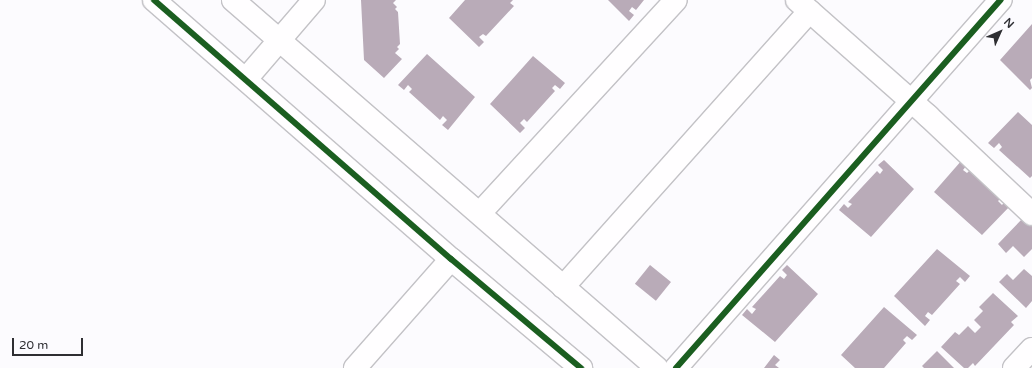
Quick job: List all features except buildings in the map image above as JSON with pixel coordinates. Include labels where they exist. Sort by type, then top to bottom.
[{"type":"street","points":[[154,0],[451,259],[581,368]]},
{"type":"street","points":[[233,0],[657,368]]},
{"type":"street","points":[[246,79],[314,0]]},
{"type":"street","points":[[480,213],[676,0]]},
{"type":"street","points":[[676,368],[1001,0]]},
{"type":"street","points":[[563,287],[803,6],[911,101],[1032,214]]},
{"type":"street","points":[[355,368],[451,259]]},
{"type":"street","points":[[1014,368],[1032,349]]},
{"type":"cycle path","points":[[154,0],[451,259],[581,368]]},
{"type":"cycle path","points":[[676,368],[1001,0]]}]
